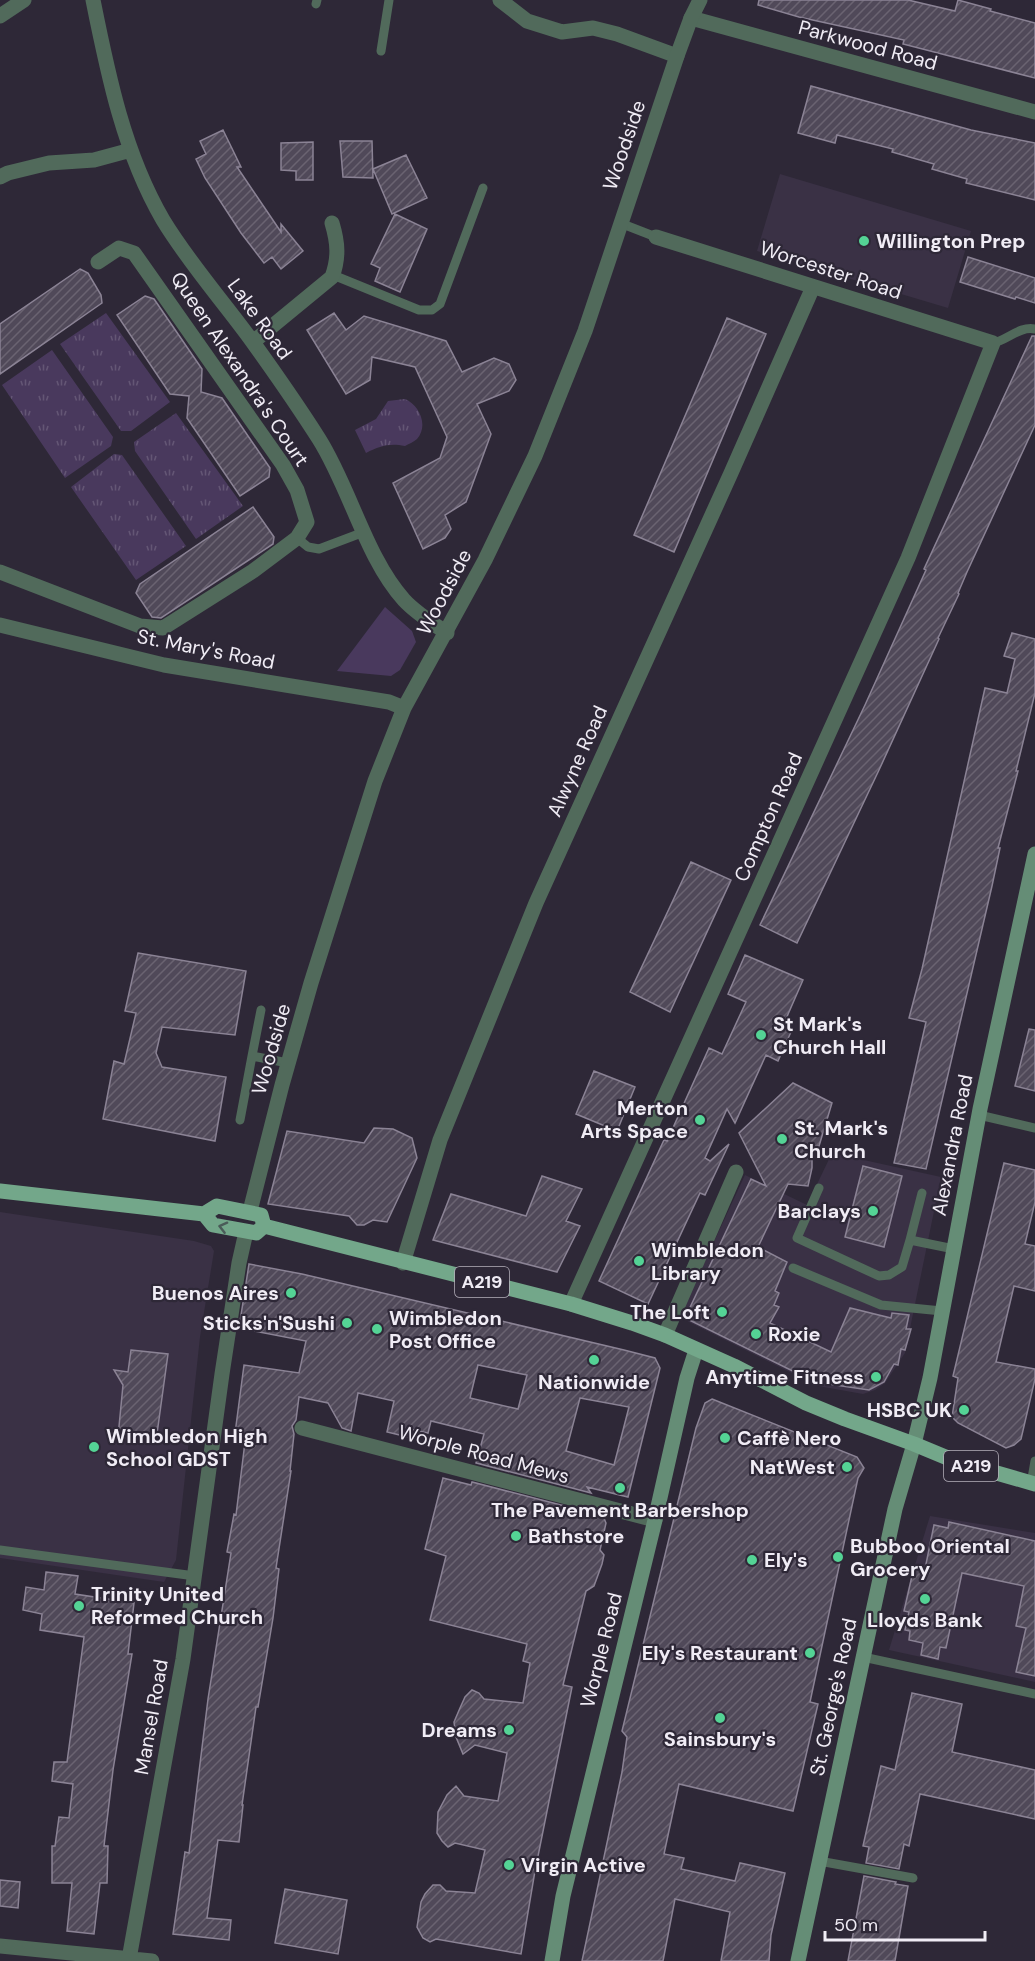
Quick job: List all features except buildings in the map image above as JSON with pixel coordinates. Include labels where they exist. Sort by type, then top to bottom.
[{"type":"main road","name":"Alexandra Road","points":[[914,1443],[930,1378],[979,1114],[1035,854]]},
{"type":"main road","points":[[0,1191],[204,1214],[217,1206],[261,1215],[264,1226],[256,1233],[246,1232],[213,1225],[204,1214]]},
{"type":"main road","name":"A219","points":[[264,1226],[571,1305],[665,1335],[734,1366],[806,1403],[914,1443],[955,1461],[1033,1484]]},
{"type":"main road","name":"Worple Road","points":[[552,1961],[570,1864],[655,1520],[685,1386],[696,1350]]},
{"type":"main road","name":"St. George's Road","points":[[798,1961],[895,1509],[914,1443]]},
{"type":"street","points":[[0,16],[24,0]]},
{"type":"street","name":"Lake Road","points":[[93,0],[107,73],[131,150],[163,219],[183,250],[253,342],[320,441],[382,570],[404,600],[447,633]]},
{"type":"street","points":[[500,0],[527,21],[562,32],[593,28],[617,34],[677,56]]},
{"type":"street","name":"Woodside","points":[[250,1212],[288,1063],[375,781],[404,708],[447,633],[535,456],[585,331],[677,56],[700,0]]},
{"type":"street","name":"Parkwood Road","points":[[691,18],[1035,112]]},
{"type":"street","points":[[0,177],[49,163],[94,160],[131,150]]},
{"type":"street","points":[[253,342],[333,275],[338,262],[338,243],[332,223]]},
{"type":"street","name":"Worcester Road","points":[[656,237],[993,343]]},
{"type":"street","name":"Queen Alexandra's Court","points":[[98,262],[119,248],[134,253],[154,279],[284,465],[297,490],[307,522],[297,538]]},
{"type":"street","name":"Alwyne Road","points":[[403,1263],[440,1140],[536,903],[813,286]]},
{"type":"street","name":"Compton Road","points":[[571,1305],[908,558],[993,343]]},
{"type":"street","points":[[0,572],[140,626],[163,628],[254,572],[297,538]]},
{"type":"street","name":"St. Mary's Road","points":[[0,625],[164,664],[382,700],[404,708]]},
{"type":"street","points":[[665,1335],[736,1172]]},
{"type":"street","name":"Mansel Road","points":[[129,1959],[183,1659],[239,1263],[246,1232]]},
{"type":"street","name":"Worple Road Mews","points":[[302,1428],[655,1520]]},
{"type":"street","points":[[0,1946],[152,1961]]},
{"type":"lane","points":[[381,51],[389,0]]},
{"type":"lane","points":[[333,275],[419,310],[432,310],[440,304],[483,188]]},
{"type":"lane","points":[[620,223],[656,237]]},
{"type":"lane","points":[[993,343],[1004,341],[1022,328],[1035,328]]},
{"type":"lane","points":[[297,538],[308,547],[319,549],[364,532]]},
{"type":"lane","points":[[240,1120],[261,1010]]},
{"type":"lane","points":[[252,1056],[288,1063]]},
{"type":"lane","points":[[979,1114],[1035,1128]]},
{"type":"lane","points":[[819,1188],[797,1238],[879,1276],[889,1275],[902,1267],[922,1193]]},
{"type":"lane","points":[[910,1240],[954,1249]]},
{"type":"lane","points":[[793,1268],[881,1305],[942,1311]]},
{"type":"lane","points":[[1033,1484],[1035,1461]]},
{"type":"lane","points":[[0,1550],[195,1576]]},
{"type":"lane","points":[[863,1657],[1035,1694]]},
{"type":"lane","points":[[819,1861],[913,1878]]},
{"type":"shaded area","name":"Willington Prep","points":[[780,174],[971,231],[948,308],[757,251]]},
{"type":"shaded area","points":[[832,1153],[941,1177],[905,1353],[885,1383],[863,1394],[818,1386],[679,1317],[745,1175],[807,1205]]},
{"type":"shaded area","name":"Wimbledon High School GDST","points":[[0,1212],[194,1241],[211,1246],[214,1251],[200,1337],[176,1560],[164,1582],[0,1558]]},
{"type":"shaded area","points":[[930,1516],[1035,1533],[1035,1682],[889,1650]]},
{"type":"green space","points":[[106,313],[170,402],[131,431],[121,431],[60,344]]},
{"type":"green space","points":[[52,350],[113,437],[111,446],[65,478],[2,385]]},
{"type":"green space","points":[[405,399],[421,416],[421,434],[405,446],[385,446],[366,453],[355,430],[376,419],[388,401]]},
{"type":"green space","points":[[176,413],[243,506],[196,539],[135,451],[134,442]]},
{"type":"green space","points":[[114,454],[122,455],[186,546],[136,580],[71,487]]},
{"type":"green space","points":[[385,607],[412,631],[416,642],[400,670],[391,676],[337,671]]},
{"type":"place","name":"Willington Prep","points":[[864,241]]},
{"type":"place","name":"St Mark's Church Hall","points":[[761,1035]]},
{"type":"place","name":"Merton Arts Space","points":[[700,1120]]},
{"type":"place","name":"St. Mark's Church","points":[[782,1139]]},
{"type":"place","name":"Barclays","points":[[873,1211]]},
{"type":"place","name":"Wimbledon Library","points":[[639,1261]]},
{"type":"place","name":"Buenos Aires","points":[[291,1293]]},
{"type":"place","name":"The Loft","points":[[722,1312]]},
{"type":"place","name":"Sticks'n'Sushi","points":[[347,1323]]},
{"type":"place","name":"Wimbledon Post Office","points":[[377,1329]]},
{"type":"place","name":"Roxie","points":[[756,1334]]},
{"type":"place","name":"Nationwide","points":[[594,1360]]},
{"type":"place","name":"Anytime Fitness","points":[[876,1377]]},
{"type":"place","name":"HSBC UK","points":[[964,1410]]},
{"type":"place","name":"Caffè Nero","points":[[725,1438]]},
{"type":"place","name":"Wimbledon High School GDST","points":[[94,1447]]},
{"type":"place","name":"NatWest","points":[[847,1467]]},
{"type":"place","name":"The Pavement Barbershop","points":[[620,1488]]},
{"type":"place","name":"Bathstore","points":[[516,1536]]},
{"type":"place","name":"Bubboo Oriental Grocery","points":[[838,1557]]},
{"type":"place","name":"Ely's","points":[[752,1560]]},
{"type":"place","name":"Lloyds Bank","points":[[925,1599]]},
{"type":"place","name":"Trinity United Reformed Church","points":[[79,1606]]},
{"type":"place","name":"Ely's Restaurant","points":[[810,1653]]},
{"type":"place","name":"Sainsbury's","points":[[720,1718]]},
{"type":"place","name":"Dreams","points":[[509,1730]]},
{"type":"place","name":"Virgin Active","points":[[509,1865]]}]
